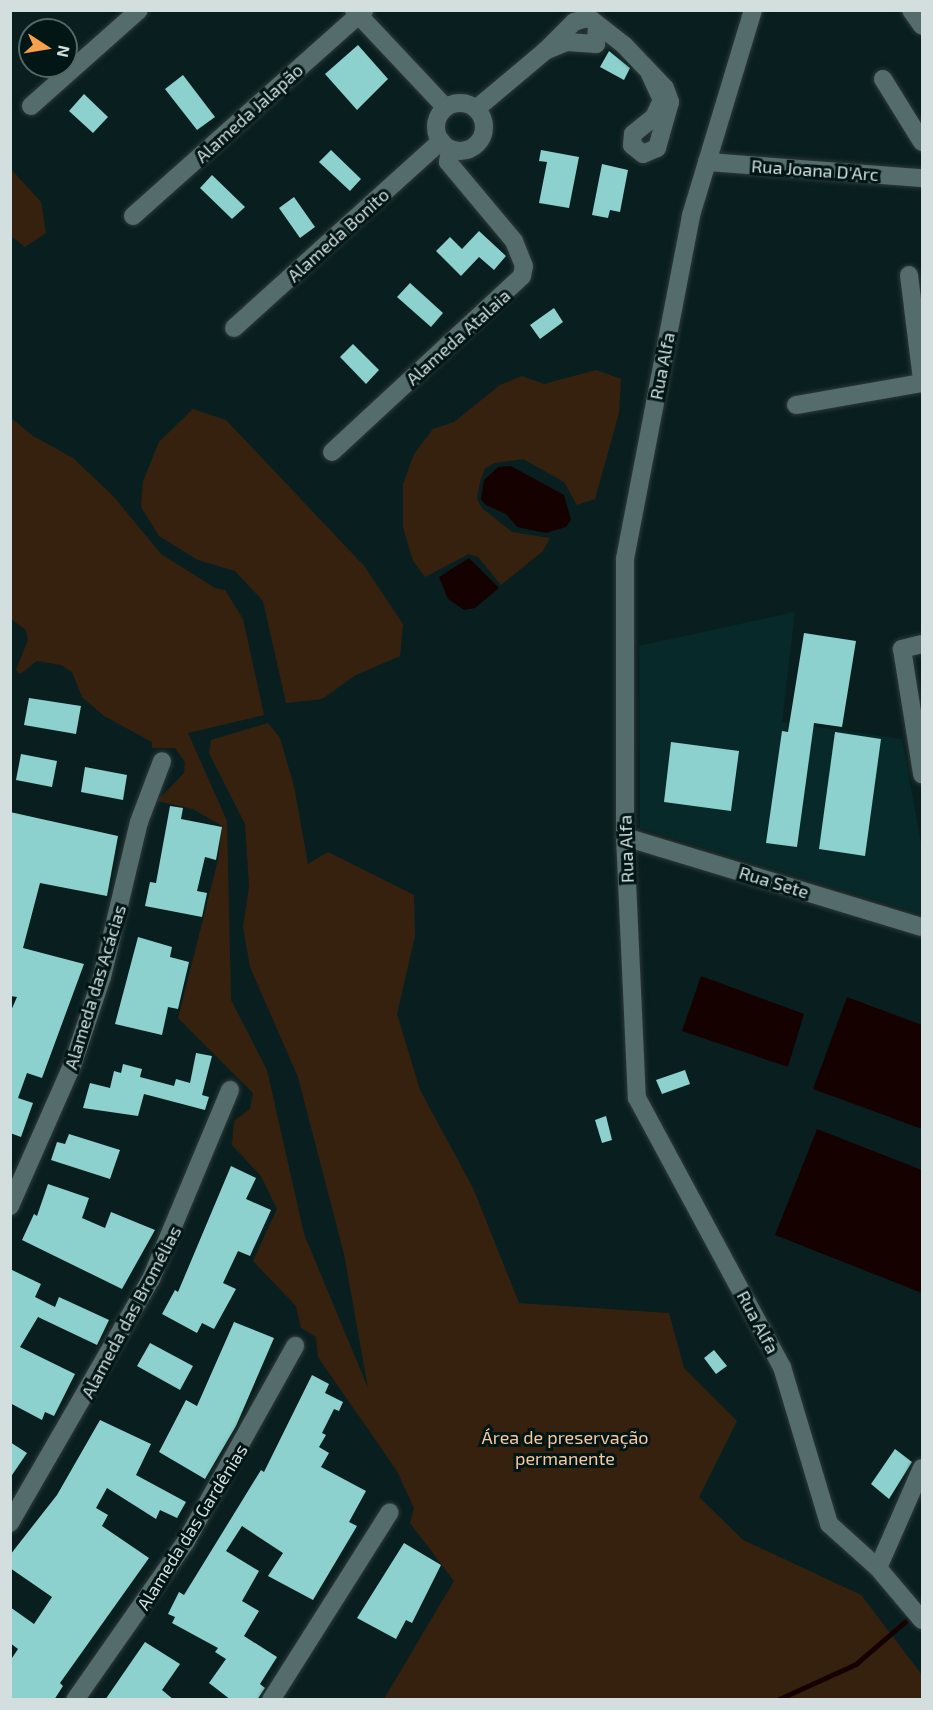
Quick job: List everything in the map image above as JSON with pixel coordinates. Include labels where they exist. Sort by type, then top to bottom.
[{"type":"street","points":[[32,106],[139,10]]},
{"type":"street","name":"Rua Alfa","points":[[753,10],[691,216],[625,559],[625,837],[637,1098],[782,1367],[829,1524],[878,1568],[916,1614]]},
{"type":"street","points":[[911,10],[922,26]]},
{"type":"street","points":[[359,12],[446,108]]},
{"type":"street","name":"Alameda Jalapão","points":[[133,216],[359,12]]},
{"type":"street","points":[[476,109],[545,51],[574,22],[587,18],[624,45],[650,74]]},
{"type":"street","points":[[596,44],[597,26]]},
{"type":"street","points":[[545,51],[561,43],[624,45]]},
{"type":"street","points":[[883,79],[922,142]]},
{"type":"street","points":[[462,103],[476,109],[484,129],[478,143],[465,150],[446,145],[437,120],[446,108],[462,103]]},
{"type":"street","name":"Alameda Bonito","points":[[234,328],[446,145]]},
{"type":"street","name":"Alameda Atalaia","points":[[332,452],[522,276],[524,266],[514,241],[448,162],[446,145]]},
{"type":"street","name":"Rua Joana D'Arc","points":[[707,162],[922,178]]},
{"type":"street","points":[[796,405],[922,381],[909,275]]},
{"type":"street","points":[[921,762],[902,649],[922,644]]},
{"type":"street","name":"Alameda das Acácias","points":[[10,1206],[73,1064],[102,977],[139,822],[162,761]]},
{"type":"street","name":"Rua Sete","points":[[625,837],[922,927]]},
{"type":"street","name":"Alameda das Bromélias","points":[[10,1523],[151,1279],[230,1090]]},
{"type":"street","name":"Alameda das Gardênias","points":[[75,1700],[185,1543],[296,1346]]},
{"type":"street","points":[[878,1568],[922,1468]]},
{"type":"street","points":[[271,1700],[390,1512]]},
{"type":"shaded area","points":[[511,466],[564,495],[571,520],[566,527],[546,533],[517,527],[506,514],[486,505],[481,499],[484,480],[498,467]]},
{"type":"shaded area","points":[[469,558],[499,588],[475,608],[464,610],[448,599],[439,577]]},
{"type":"shaded area","points":[[795,612],[782,722],[902,739],[922,849],[922,914],[640,828],[639,646]]},
{"type":"shaded area","points":[[701,976],[804,1014],[788,1067],[682,1031]]},
{"type":"shaded area","points":[[847,997],[922,1025],[922,1129],[813,1089]]},
{"type":"shaded area","points":[[817,1129],[922,1170],[922,1293],[775,1235]]},
{"type":"green space","points":[[10,168],[41,202],[46,233],[25,247],[11,236]]},
{"type":"green space","points":[[596,370],[621,379],[619,413],[595,499],[577,505],[564,482],[523,459],[495,463],[485,468],[477,499],[482,508],[512,532],[550,538],[543,551],[501,585],[478,557],[469,554],[425,577],[413,561],[403,527],[403,484],[414,454],[433,429],[454,422],[500,385],[522,376],[544,384]]},
{"type":"green space","points":[[193,409],[226,420],[365,567],[403,624],[400,656],[356,675],[322,699],[286,703],[263,601],[235,571],[198,560],[159,536],[141,507],[143,481],[159,442]]},
{"type":"green space","name":"Área de preservação permanente","points":[[10,417],[33,436],[73,458],[114,497],[161,554],[215,588],[225,590],[243,619],[264,715],[188,733],[227,821],[231,1000],[267,1070],[304,1234],[368,1388],[344,1254],[298,1077],[250,967],[243,927],[249,887],[245,824],[209,753],[211,740],[268,723],[280,738],[294,786],[308,864],[328,852],[414,895],[415,936],[397,1014],[420,1090],[473,1188],[519,1303],[669,1313],[684,1368],[737,1421],[699,1497],[743,1540],[861,1595],[922,1675],[922,1699],[384,1699],[454,1581],[410,1523],[414,1508],[397,1471],[318,1357],[316,1337],[301,1328],[296,1306],[253,1261],[277,1209],[261,1176],[232,1145],[234,1121],[250,1109],[253,1093],[178,1018],[218,860],[222,826],[193,809],[157,801],[184,773],[185,762],[175,748],[152,748],[152,742],[104,716],[82,697],[72,672],[61,665],[37,661],[20,674],[16,670],[28,640],[26,630],[11,619]]},
{"type":"building","points":[[358,45],[388,79],[357,110],[325,74]]},
{"type":"building","points":[[609,51],[630,68],[624,80],[600,67]]},
{"type":"building","points":[[183,75],[215,117],[197,130],[165,89]]},
{"type":"building","points":[[84,94],[108,117],[93,133],[69,111]]},
{"type":"building","points":[[331,150],[361,179],[350,191],[319,162]]},
{"type":"building","points":[[541,150],[579,157],[569,208],[539,203],[547,162],[539,161]]},
{"type":"building","points":[[602,164],[628,170],[620,212],[610,210],[608,218],[592,215]]},
{"type":"building","points":[[212,175],[245,207],[232,219],[200,188]]},
{"type":"building","points":[[294,197],[315,227],[300,238],[279,208]]},
{"type":"building","points":[[479,231],[506,256],[494,270],[479,257],[461,276],[436,251],[450,237],[462,249]]},
{"type":"building","points":[[410,283],[443,313],[431,327],[397,297]]},
{"type":"building","points":[[554,308],[563,322],[540,339],[530,325]]},
{"type":"building","points":[[353,344],[379,370],[366,384],[340,357]]},
{"type":"building","points":[[804,633],[856,641],[842,727],[814,723],[797,847],[766,843],[782,731],[788,732]]},
{"type":"building","points":[[29,698],[81,706],[76,734],[24,725]]},
{"type":"building","points":[[835,732],[881,739],[865,856],[819,849]]},
{"type":"building","points":[[671,742],[739,751],[731,811],[664,802]]},
{"type":"building","points":[[21,754],[57,761],[52,787],[16,780]]},
{"type":"building","points":[[85,767],[127,775],[123,800],[81,792]]},
{"type":"building","points":[[170,806],[183,808],[181,819],[222,827],[216,860],[205,857],[197,891],[207,893],[202,917],[145,906],[150,882],[156,883]]},
{"type":"building","points":[[10,812],[118,836],[107,896],[40,883],[23,948],[84,964],[42,1078],[27,1073],[18,1098],[33,1103],[21,1137],[10,1133],[10,1013],[17,997],[10,996]]},
{"type":"building","points":[[138,937],[172,947],[170,957],[189,962],[178,1009],[168,1007],[162,1035],[115,1024]]},
{"type":"building","points":[[196,1053],[212,1056],[202,1095],[209,1097],[205,1110],[144,1094],[138,1116],[83,1108],[90,1083],[110,1088],[114,1071],[121,1073],[123,1064],[142,1069],[140,1077],[174,1086],[176,1079],[190,1083]]},
{"type":"building","points":[[685,1070],[690,1084],[662,1094],[656,1080]]},
{"type":"building","points":[[606,1116],[612,1140],[602,1143],[595,1120]]},
{"type":"building","points":[[69,1134],[120,1150],[110,1179],[51,1160],[57,1142],[65,1144]]},
{"type":"building","points":[[231,1166],[256,1178],[246,1199],[271,1210],[250,1256],[238,1251],[223,1283],[236,1289],[214,1329],[202,1323],[197,1333],[162,1314],[175,1290],[178,1292]]},
{"type":"building","points":[[48,1184],[89,1198],[82,1218],[105,1228],[111,1212],[155,1230],[122,1289],[22,1240],[34,1214],[37,1216]]},
{"type":"building","points":[[10,1269],[41,1284],[35,1297],[55,1307],[59,1297],[109,1320],[97,1345],[38,1317],[20,1347],[75,1374],[54,1416],[45,1412],[42,1420],[10,1403]]},
{"type":"building","points":[[234,1322],[274,1338],[236,1426],[205,1479],[159,1452],[186,1400],[197,1406]]},
{"type":"building","points":[[150,1343],[193,1366],[180,1390],[137,1366]]},
{"type":"building","points":[[714,1350],[727,1366],[716,1374],[704,1358]]},
{"type":"building","points":[[312,1375],[329,1384],[325,1393],[343,1402],[339,1411],[334,1409],[322,1433],[326,1435],[319,1447],[329,1453],[321,1467],[366,1491],[349,1522],[357,1526],[313,1600],[268,1576],[283,1553],[242,1526],[226,1551],[259,1571],[242,1601],[259,1611],[244,1636],[277,1657],[260,1684],[265,1688],[257,1700],[231,1700],[209,1683],[226,1659],[215,1652],[218,1648],[172,1623],[175,1617],[168,1614],[179,1592],[184,1595],[261,1470],[264,1472]]},
{"type":"building","points":[[100,1420],[151,1444],[136,1475],[186,1502],[177,1518],[160,1510],[156,1519],[107,1488],[96,1508],[108,1515],[102,1526],[149,1558],[60,1683],[63,1686],[54,1700],[10,1700],[10,1661],[18,1649],[10,1643],[10,1607],[34,1624],[52,1597],[10,1568],[10,1555],[57,1495]]},
{"type":"building","points":[[10,1442],[27,1453],[10,1478]]},
{"type":"building","points":[[895,1449],[912,1462],[889,1499],[871,1484]]},
{"type":"building","points":[[404,1543],[441,1565],[412,1623],[406,1620],[396,1639],[357,1618]]},
{"type":"building","points":[[145,1642],[180,1664],[162,1690],[174,1700],[105,1700]]},
{"type":"waterway","points":[[777,1700],[856,1664],[913,1615]]}]
